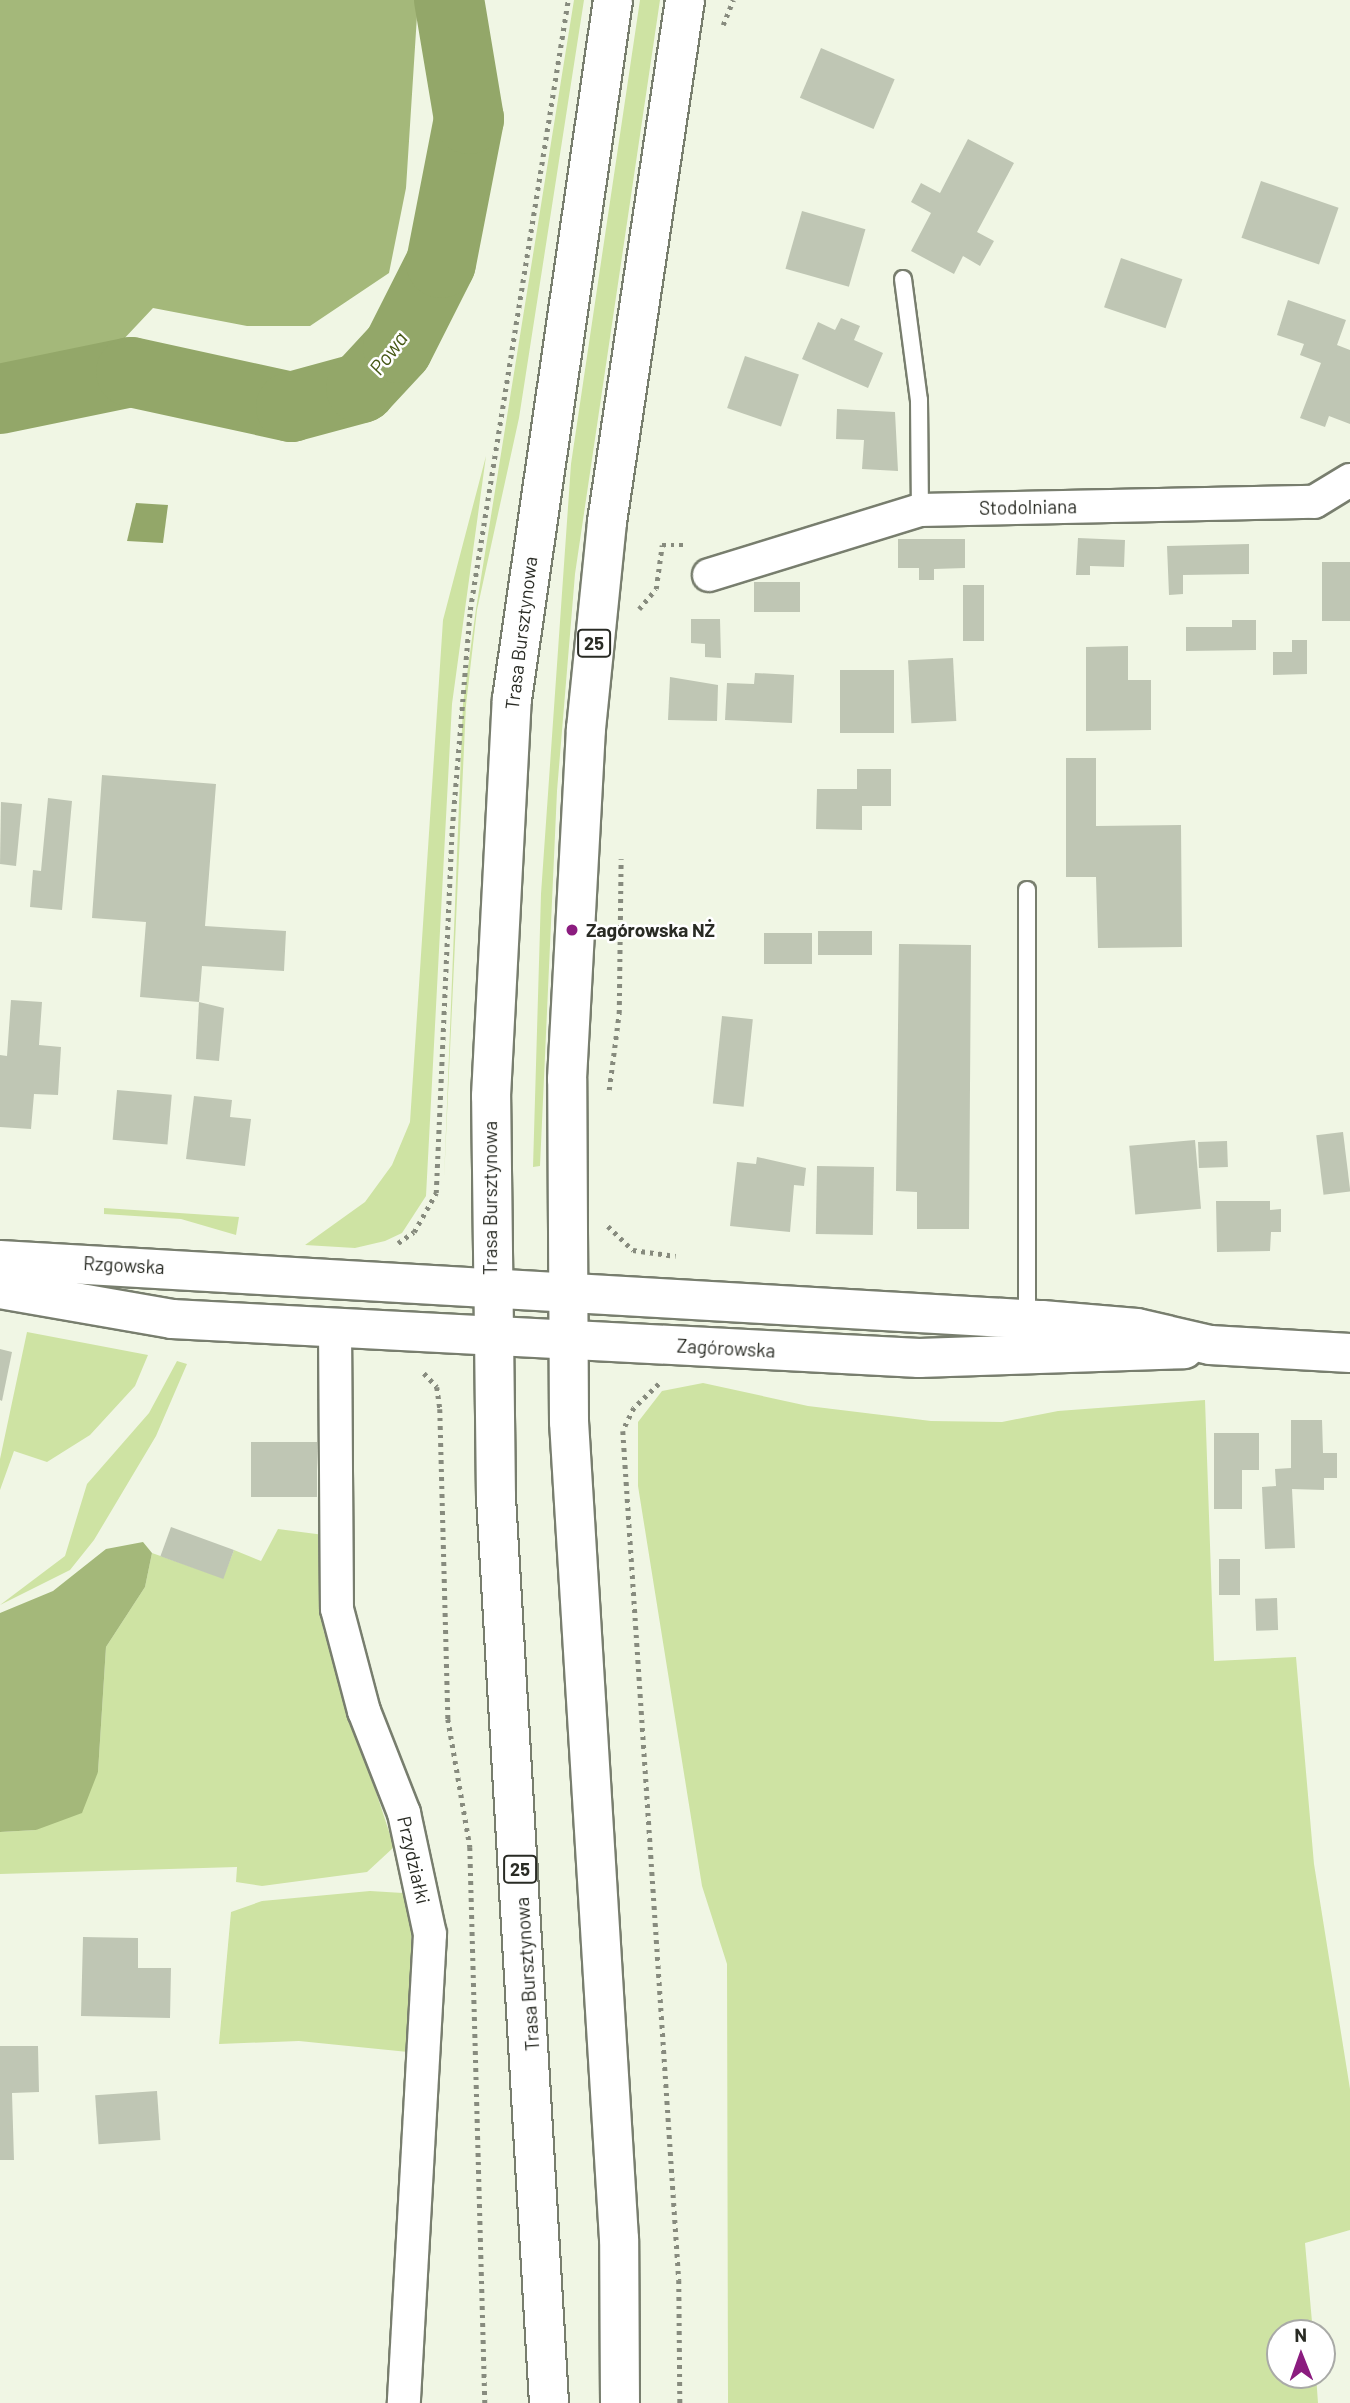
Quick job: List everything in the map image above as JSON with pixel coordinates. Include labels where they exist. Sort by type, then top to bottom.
[{"type":"main road","name":"Trasa Bursztynowa","points":[[549,2403],[490,1287],[493,1006],[512,699],[613,0]]},
{"type":"main road","name":"25","points":[[620,2403],[618,2239],[567,1339],[567,1065],[586,730],[621,419],[685,0]]},
{"type":"main road","name":"Rzgowska","points":[[0,1260],[249,1272]]},
{"type":"main road","name":"Zagórowska","points":[[249,1272],[1136,1328],[1210,1345]]},
{"type":"main road","name":"Zagórowska","points":[[0,1289],[172,1319],[492,1336],[1028,1359],[1210,1345],[1350,1353]]},
{"type":"street","name":"Stodolniana","points":[[709,575],[919,510],[1314,502],[1350,480]]},
{"type":"street","name":"Przydziałki","points":[[335,1327],[337,1609],[364,1712],[404,1813],[430,1934],[404,2403]]},
{"type":"lane","points":[[903,279],[919,400],[919,510]]},
{"type":"lane","points":[[1027,890],[1028,1359]]},
{"type":"path","points":[[719,34],[733,0]]},
{"type":"path","points":[[632,622],[634,597]]},
{"type":"path","points":[[608,1101],[619,1013],[621,852]]},
{"type":"path","points":[[605,1220],[633,1250],[676,1256]]},
{"type":"path","points":[[417,1370],[437,1387],[440,1409],[446,1681],[470,1847],[485,2403]]},
{"type":"path","points":[[670,1377],[634,1408],[623,1431],[679,2280],[680,2403]]},
{"type":"shaded area","points":[[0,0],[418,0],[406,188],[389,273],[310,326],[247,326],[153,308],[121,342],[0,375]]},
{"type":"shaded area","points":[[574,0],[584,0],[519,418],[477,610],[466,705],[444,1180],[463,704],[476,609]]},
{"type":"shaded area","points":[[640,0],[660,0],[575,574],[557,791],[540,1166],[533,1167],[541,894],[571,464]]},
{"type":"shaded area","points":[[486,456],[452,704],[426,1196],[402,1233],[385,1241],[355,1248],[305,1245],[365,1202],[392,1165],[410,1122],[443,620]]},
{"type":"shaded area","points":[[136,503],[168,505],[163,543],[127,541]]},
{"type":"shaded area","points":[[104,1208],[239,1217],[236,1235],[181,1219],[104,1214]]},
{"type":"shaded area","points":[[27,1332],[148,1355],[135,1386],[90,1435],[47,1462],[14,1451],[0,1490],[0,1459]]},
{"type":"shaded area","points":[[177,1361],[187,1364],[156,1436],[94,1540],[70,1570],[0,1605],[65,1556],[87,1484],[149,1413]]},
{"type":"shaded area","points":[[703,1383],[808,1406],[931,1421],[1002,1422],[1058,1411],[1205,1400],[1214,1661],[1296,1657],[1314,1864],[1350,2089],[1350,2230],[1305,2243],[1312,2319],[1266,2319],[1266,2389],[1317,2389],[1318,2403],[728,2403],[727,1964],[702,1886],[638,1486],[638,1422],[662,1391]]},
{"type":"shaded area","points":[[278,1529],[324,1535],[323,1629],[394,1847],[367,1872],[262,1886],[236,1882],[237,1867],[0,1874],[0,1832],[36,1830],[98,1772],[106,1647],[145,1587],[152,1553],[223,1578],[234,1550],[261,1561]]},
{"type":"shaded area","points":[[143,1542],[152,1553],[145,1587],[106,1647],[98,1772],[82,1813],[36,1830],[0,1832],[0,1613],[53,1591],[106,1549]]},
{"type":"shaded area","points":[[370,1891],[403,1893],[412,1920],[408,2052],[299,2041],[219,2044],[231,1912],[262,1901]]},
{"type":"building","points":[[821,48],[895,79],[874,129],[800,98]]},
{"type":"building","points":[[968,139],[1014,163],[977,232],[994,241],[980,266],[963,256],[954,274],[911,251],[931,213],[911,202],[921,183],[940,193]]},
{"type":"building","points":[[1261,181],[1339,208],[1319,264],[1241,238]]},
{"type":"building","points":[[802,211],[865,229],[849,287],[785,269]]},
{"type":"building","points":[[1121,258],[1182,279],[1166,328],[1104,307]]},
{"type":"building","points":[[1288,300],[1346,320],[1337,345],[1350,350],[1350,424],[1329,416],[1325,427],[1300,418],[1321,363],[1300,355],[1304,344],[1277,335]]},
{"type":"building","points":[[841,318],[860,326],[854,340],[883,353],[868,388],[802,359],[818,322],[835,330]]},
{"type":"building","points":[[745,356],[799,375],[781,427],[727,408]]},
{"type":"building","points":[[837,409],[895,412],[898,471],[862,469],[864,440],[836,439]]},
{"type":"building","points":[[1078,538],[1125,540],[1124,567],[1090,566],[1090,575],[1076,575]]},
{"type":"building","points":[[898,539],[965,539],[965,568],[934,569],[934,580],[919,580],[919,568],[898,568]]},
{"type":"building","points":[[1249,544],[1249,574],[1183,575],[1183,594],[1169,595],[1167,546]]},
{"type":"building","points":[[1322,562],[1350,562],[1350,621],[1322,621]]},
{"type":"building","points":[[754,582],[800,582],[800,612],[754,612]]},
{"type":"building","points":[[963,585],[984,585],[984,641],[963,641]]},
{"type":"building","points":[[691,619],[720,619],[721,658],[705,657],[705,644],[691,643]]},
{"type":"building","points":[[1232,620],[1256,620],[1256,650],[1186,651],[1186,627],[1232,627]]},
{"type":"building","points":[[1292,640],[1307,640],[1307,674],[1273,675],[1273,652],[1292,652]]},
{"type":"building","points":[[1128,646],[1128,680],[1151,680],[1151,730],[1086,731],[1086,647]]},
{"type":"building","points":[[953,658],[956,721],[911,723],[908,660]]},
{"type":"building","points":[[840,670],[894,670],[894,733],[840,733]]},
{"type":"building","points":[[755,673],[794,675],[792,723],[725,720],[727,683],[754,684]]},
{"type":"building","points":[[670,677],[718,685],[717,721],[668,720]]},
{"type":"building","points":[[1066,758],[1096,758],[1096,826],[1181,825],[1182,947],[1098,948],[1096,877],[1066,877]]},
{"type":"building","points":[[857,769],[891,769],[891,806],[862,806],[862,830],[816,829],[817,789],[857,789]]},
{"type":"building","points":[[102,775],[216,784],[205,926],[286,931],[284,971],[202,966],[199,1002],[140,997],[146,922],[92,918]]},
{"type":"building","points":[[48,798],[72,801],[62,910],[30,907],[33,870],[41,871]]},
{"type":"building","points":[[1,802],[22,804],[16,866],[0,864]]},
{"type":"building","points":[[818,931],[872,931],[872,955],[818,955]]},
{"type":"building","points":[[764,933],[812,933],[812,964],[764,964]]},
{"type":"building","points":[[899,944],[971,945],[969,1229],[917,1229],[917,1192],[896,1191]]},
{"type":"building","points":[[11,1000],[42,1002],[39,1045],[61,1047],[58,1095],[34,1094],[31,1129],[0,1127],[0,1055],[7,1056]]},
{"type":"building","points":[[199,1002],[224,1008],[219,1061],[196,1059]]},
{"type":"building","points":[[722,1016],[753,1019],[744,1107],[713,1104]]},
{"type":"building","points":[[117,1090],[172,1095],[167,1145],[113,1140]]},
{"type":"building","points":[[194,1096],[232,1100],[230,1117],[251,1119],[245,1166],[186,1159]]},
{"type":"building","points":[[1343,1132],[1350,1192],[1324,1195],[1316,1135]]},
{"type":"building","points":[[1195,1140],[1201,1209],[1135,1214],[1129,1146]]},
{"type":"building","points":[[1227,1141],[1228,1167],[1199,1168],[1198,1142]]},
{"type":"building","points":[[757,1157],[806,1168],[804,1186],[794,1185],[790,1232],[730,1226],[737,1162],[756,1164]]},
{"type":"building","points":[[817,1166],[874,1167],[873,1235],[816,1234]]},
{"type":"building","points":[[1216,1201],[1270,1201],[1270,1210],[1281,1209],[1281,1232],[1271,1232],[1270,1251],[1217,1252]]},
{"type":"building","points":[[0,1349],[12,1352],[2,1401],[0,1400]]},
{"type":"building","points":[[1291,1420],[1322,1420],[1323,1453],[1337,1453],[1337,1478],[1324,1478],[1324,1490],[1292,1489],[1295,1548],[1265,1549],[1262,1487],[1276,1486],[1275,1469],[1291,1468]]},
{"type":"building","points":[[1214,1433],[1259,1433],[1259,1470],[1242,1470],[1242,1509],[1214,1509]]},
{"type":"building","points":[[251,1442],[317,1442],[317,1497],[251,1497]]},
{"type":"building","points":[[171,1527],[234,1550],[223,1579],[160,1556]]},
{"type":"building","points":[[1219,1559],[1240,1559],[1240,1595],[1219,1595]]},
{"type":"building","points":[[1277,1598],[1278,1630],[1256,1631],[1255,1599]]},
{"type":"building","points":[[83,1937],[138,1938],[138,1968],[171,1968],[170,2018],[81,2016]]},
{"type":"building","points":[[0,2046],[38,2046],[39,2092],[12,2093],[14,2160],[0,2160]]},
{"type":"building","points":[[157,2091],[160,2140],[99,2144],[95,2095]]},
{"type":"waterway","name":"Powa","points":[[0,399],[131,372],[291,407],[361,388],[398,348],[441,263],[469,119],[449,0]]},
{"type":"place","name":"Zagórowska NŻ","points":[[572,930]]}]
